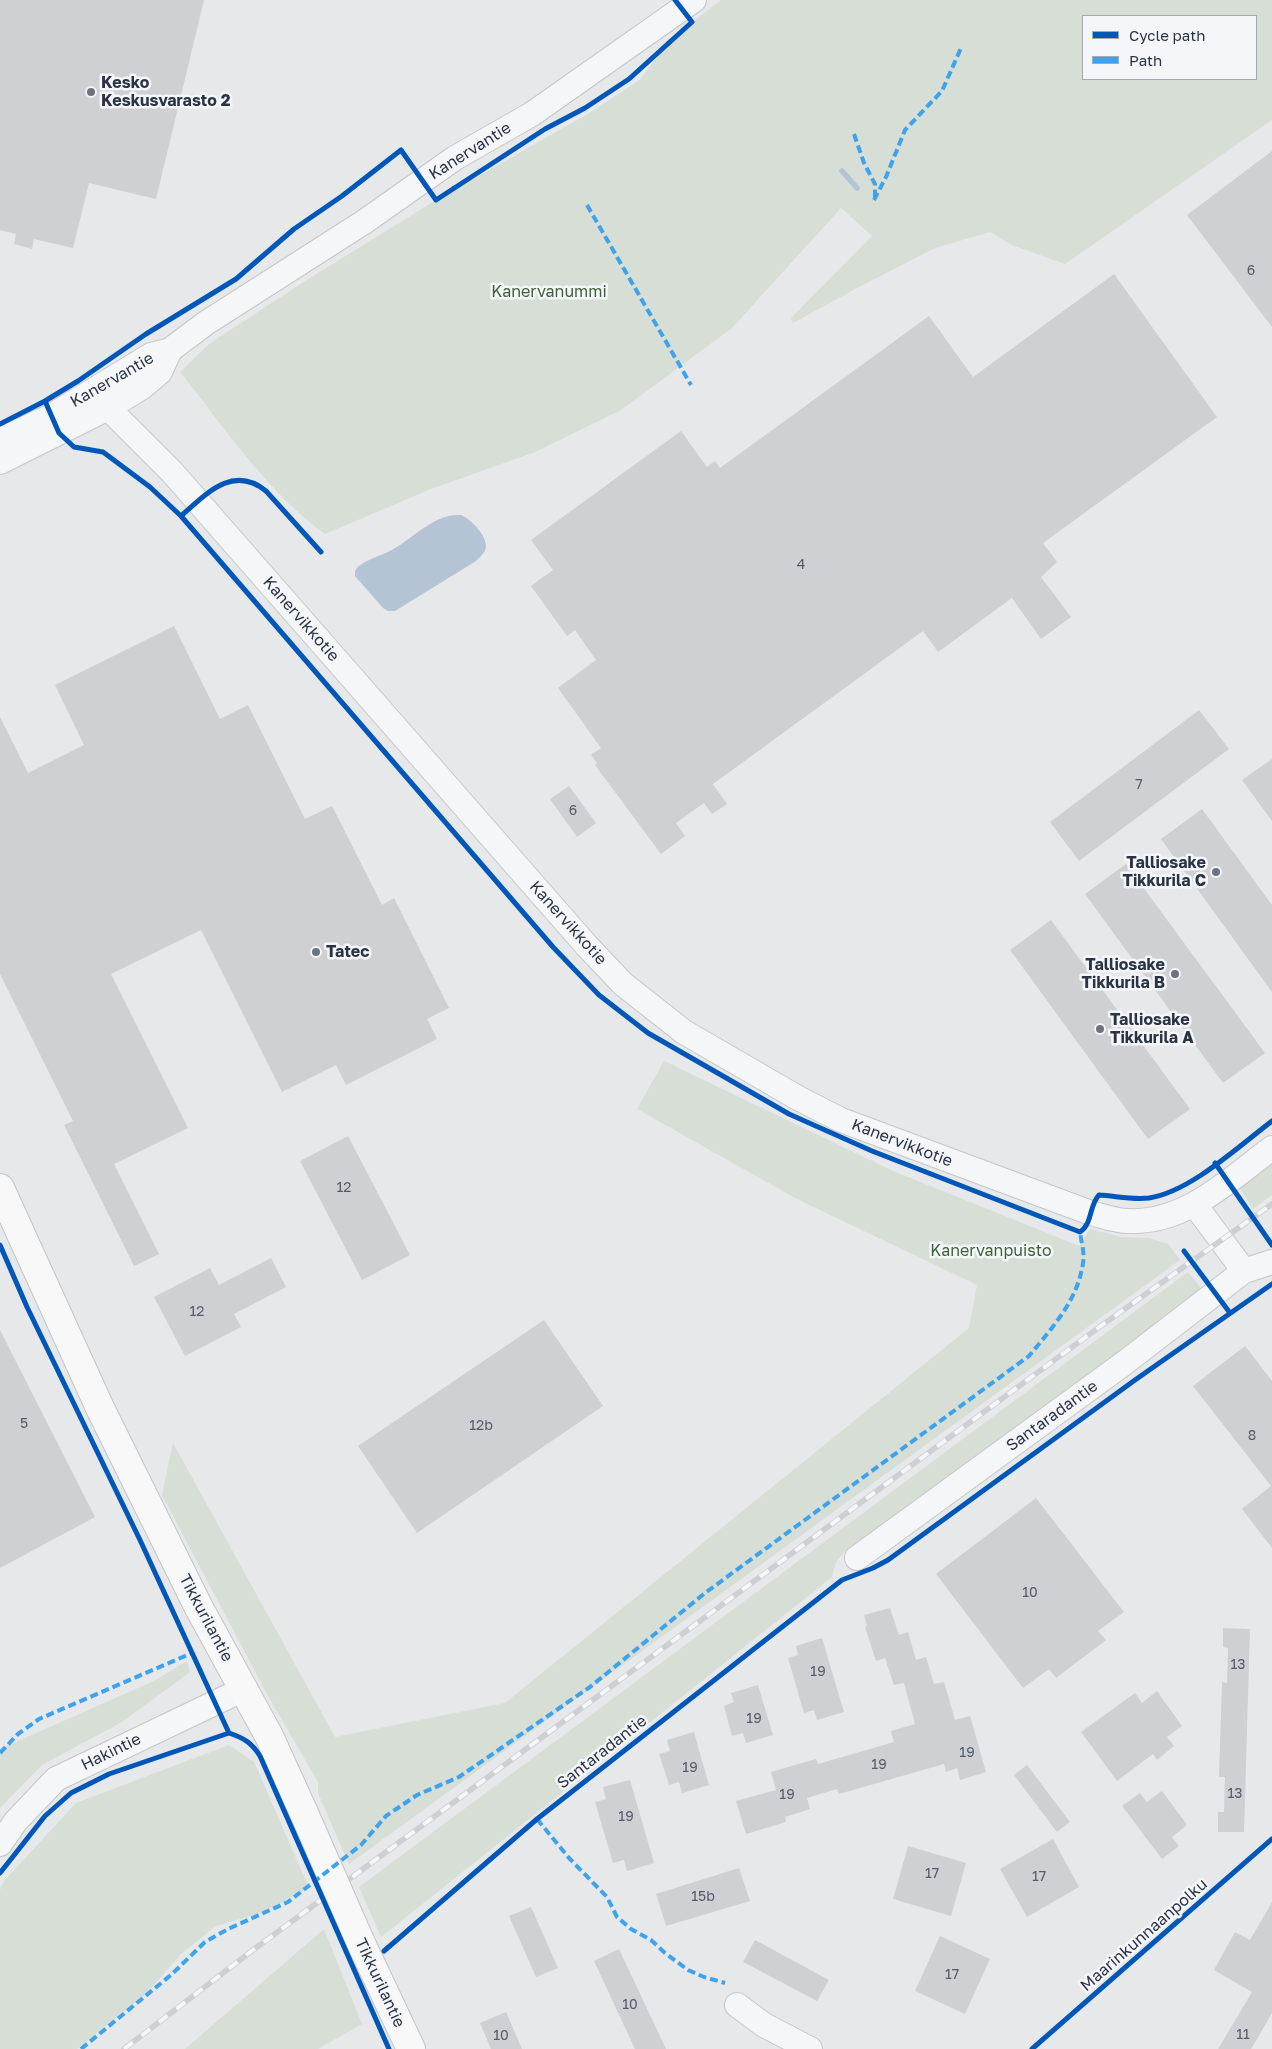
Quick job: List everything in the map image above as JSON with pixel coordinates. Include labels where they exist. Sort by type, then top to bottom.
[{"type":"main road","name":"Tikkurilantie","points":[[0,1188],[100,1408],[198,1606],[269,1736],[360,1941],[411,2049]]},
{"type":"street","name":"Kanervantie","points":[[0,462],[100,400],[151,355],[170,350],[206,323],[364,222],[455,158],[532,114],[694,0]]},
{"type":"street","name":"Kanervantie","points":[[0,440],[51,416],[100,400]]},
{"type":"street","name":"Kanervikkotie","points":[[100,400],[172,472],[587,946],[624,984],[664,1017],[733,1062],[841,1120],[1064,1204],[1091,1213],[1127,1221],[1159,1219],[1195,1205]]},
{"type":"street","points":[[1244,1271],[1195,1205],[1272,1148]]},
{"type":"street","name":"Santaradantie","points":[[857,1558],[1123,1364],[1244,1271],[1272,1262]]},
{"type":"street","name":"Hakintie","points":[[0,1844],[16,1821],[56,1780],[244,1689]]},
{"type":"street","points":[[737,2005],[764,2024],[810,2049]]},
{"type":"green space","name":"Kanervanummi","points":[[721,0],[1272,0],[1272,120],[1065,264],[1012,245],[990,232],[935,248],[793,323],[791,318],[872,236],[841,208],[732,328],[621,410],[535,452],[431,489],[325,534],[304,518],[266,479],[230,437],[180,372],[209,344],[302,283],[436,200],[588,114],[641,79],[668,41]]},
{"type":"green space","name":"Kanervanpuisto","points":[[664,1061],[893,1171],[1079,1246],[1090,1229],[1121,1237],[1149,1238],[1168,1244],[1180,1260],[349,1864],[318,1793],[318,1782],[267,1694],[162,1495],[173,1443],[335,1737],[505,1703],[969,1328],[977,1285],[797,1199],[637,1109]]},
{"type":"green space","points":[[1272,1164],[1272,1195],[1253,1209],[1240,1188]]},
{"type":"green space","points":[[1188,1272],[1201,1288],[1121,1351],[845,1551],[836,1562],[832,1577],[381,1937],[359,1887]]},
{"type":"green space","points":[[187,1661],[190,1672],[122,1722],[42,1765],[0,1808],[0,1749],[154,1681]]},
{"type":"green space","points":[[229,1745],[254,1762],[309,1888],[261,1913],[216,1926],[181,1954],[148,1992],[77,2049],[0,2049],[0,1890],[4,1881],[76,1803]]},
{"type":"green space","points":[[324,1929],[362,2024],[318,2049],[185,2049]]},
{"type":"water","points":[[451,515],[461,515],[474,524],[484,538],[486,547],[483,553],[476,561],[395,611],[388,611],[383,608],[355,576],[355,571],[358,567],[370,559],[399,546],[433,522]]},
{"type":"building","name":"Kesko Keskusvarasto 2","points":[[0,0],[204,0],[156,199],[89,183],[73,248],[34,239],[32,249],[14,244],[16,234],[0,230]]},
{"type":"building","points":[[1272,151],[1272,327],[1187,215]]},
{"type":"building","points":[[1114,274],[1217,417],[1043,543],[1057,562],[1041,577],[1071,617],[1041,639],[1012,598],[938,652],[923,631],[713,784],[727,804],[712,814],[704,803],[676,823],[685,836],[661,854],[595,765],[597,763],[591,755],[601,748],[558,688],[596,660],[575,630],[567,636],[531,586],[553,570],[531,540],[681,431],[707,467],[715,461],[720,468],[929,316],[973,377]]},
{"type":"building","name":"Tatec","points":[[174,626],[220,719],[248,705],[305,819],[332,806],[382,905],[394,898],[449,1008],[427,1019],[437,1039],[346,1085],[336,1065],[282,1092],[201,930],[111,974],[188,1128],[114,1164],[159,1254],[134,1266],[64,1125],[73,1121],[0,974],[0,717],[28,773],[84,745],[55,685]]},
{"type":"building","points":[[1199,710],[1229,749],[1079,861],[1050,822]]},
{"type":"building","points":[[1272,759],[1272,821],[1242,780]]},
{"type":"building","points":[[569,786],[596,823],[577,837],[550,799]]},
{"type":"building","name":"Talliosake Tikkurila C","points":[[1202,809],[1272,905],[1272,992],[1161,839]]},
{"type":"building","name":"Talliosake Tikkurila B","points":[[1126,864],[1265,1053],[1223,1083],[1085,894]]},
{"type":"building","name":"Talliosake Tikkurila A","points":[[1051,920],[1190,1109],[1148,1139],[1010,950]]},
{"type":"building","points":[[348,1136],[410,1255],[362,1280],[300,1161]]},
{"type":"building","points":[[271,1258],[286,1287],[234,1314],[241,1327],[185,1356],[154,1297],[210,1268],[219,1285]]},
{"type":"building","points":[[544,1320],[603,1406],[417,1533],[358,1446]]},
{"type":"building","points":[[0,1330],[95,1517],[0,1568]]},
{"type":"building","points":[[1245,1346],[1272,1381],[1272,1548],[1242,1509],[1271,1486],[1193,1386]]},
{"type":"building","points":[[1036,1498],[1124,1612],[1098,1631],[1106,1640],[1056,1678],[1049,1669],[1023,1688],[936,1574]]},
{"type":"building","points":[[890,1608],[899,1635],[908,1632],[916,1660],[926,1657],[934,1684],[944,1682],[955,1720],[970,1716],[986,1772],[960,1780],[957,1768],[946,1772],[944,1764],[839,1794],[837,1789],[807,1798],[810,1809],[785,1817],[786,1822],[746,1834],[736,1801],[776,1790],[771,1772],[816,1759],[818,1764],[894,1742],[891,1731],[915,1724],[904,1683],[894,1685],[885,1658],[876,1661],[865,1627],[867,1626],[864,1615]]},
{"type":"building","points":[[1223,1628],[1250,1629],[1244,1832],[1218,1832],[1218,1812],[1224,1812],[1225,1777],[1219,1777],[1222,1682],[1227,1683],[1228,1648],[1223,1647]]},
{"type":"building","points":[[822,1638],[844,1712],[817,1720],[814,1710],[804,1713],[788,1658],[798,1655],[796,1646]]},
{"type":"building","points":[[758,1685],[773,1735],[746,1743],[743,1733],[732,1736],[724,1706],[734,1702],[731,1693]]},
{"type":"building","points":[[1157,1691],[1182,1726],[1167,1737],[1174,1746],[1157,1760],[1153,1754],[1117,1781],[1081,1732],[1135,1693],[1142,1703]]},
{"type":"building","points":[[694,1732],[709,1785],[682,1793],[679,1782],[669,1785],[659,1754],[670,1751],[667,1740]]},
{"type":"building","points":[[1027,1765],[1070,1822],[1057,1832],[1014,1775]]},
{"type":"building","points":[[630,1780],[654,1863],[627,1871],[624,1860],[613,1863],[595,1802],[606,1799],[603,1787]]},
{"type":"building","points":[[1162,1791],[1187,1825],[1172,1837],[1179,1846],[1162,1859],[1122,1806],[1140,1793],[1147,1802]]},
{"type":"building","points":[[1053,1839],[1079,1887],[1027,1917],[1000,1869]]},
{"type":"building","points":[[908,1846],[966,1863],[951,1916],[893,1899]]},
{"type":"building","points":[[739,1868],[750,1901],[666,1926],[656,1894]]},
{"type":"building","points":[[1272,1902],[1272,2013],[1251,2049],[1218,2049],[1252,1992],[1214,1970],[1235,1932],[1250,1940]]},
{"type":"building","points":[[531,1907],[558,1968],[536,1977],[509,1916]]},
{"type":"building","points":[[940,1936],[990,1959],[965,2014],[915,1991]]},
{"type":"building","points":[[755,1940],[829,1980],[817,2001],[743,1962]]},
{"type":"building","points":[[619,1949],[666,2049],[635,2049],[594,1961]]},
{"type":"building","points":[[506,2012],[522,2049],[491,2049],[480,2023]]},
{"type":"waterway","points":[[842,171],[857,188]]},
{"type":"railway","points":[[124,2049],[253,1950],[1098,1328],[1272,1204]]},
{"type":"marked path","points":[[874,200],[886,177],[905,130],[942,91],[961,48]]},
{"type":"marked path","points":[[854,134],[864,163],[875,184],[875,197]]},
{"type":"marked path","points":[[587,205],[691,385]]},
{"type":"marked path","points":[[81,2049],[171,1975],[205,1942],[228,1929],[288,1902],[361,1845],[386,1816],[417,1795],[459,1777],[590,1687],[705,1593],[1029,1356],[1063,1313],[1076,1289],[1083,1259],[1080,1232]]},
{"type":"marked path","points":[[0,1753],[18,1734],[39,1719],[192,1653]]},
{"type":"marked path","points":[[537,1819],[569,1858],[607,1897],[617,1917],[631,1929],[651,1940],[688,1970],[725,1983]]},
{"type":"cycle path","points":[[0,424],[45,401],[78,381],[146,334],[236,279],[294,229],[342,196],[401,150],[436,200],[545,129],[585,108],[629,79],[692,22],[675,0]]},
{"type":"cycle path","points":[[45,401],[59,433],[74,447],[103,452],[150,487],[181,516],[210,491],[220,485],[242,480],[254,483],[266,491],[321,552]]},
{"type":"cycle path","points":[[181,516],[553,947],[599,995],[648,1033],[789,1114],[872,1151],[1080,1232],[1087,1224],[1099,1195],[1149,1198],[1165,1194],[1181,1187],[1214,1167],[1272,1121]]},
{"type":"cycle path","points":[[1215,1163],[1272,1245]]},
{"type":"cycle path","points":[[0,1245],[27,1307],[140,1540],[229,1733],[247,1742],[260,1756],[389,2049]]},
{"type":"cycle path","points":[[1184,1251],[1230,1313]]},
{"type":"cycle path","points":[[384,1951],[537,1819],[842,1580],[888,1560],[1135,1380],[1272,1284]]},
{"type":"cycle path","points":[[0,1873],[45,1816],[71,1793],[109,1774],[229,1733]]},
{"type":"cycle path","name":"Maarinkunnaanpolku","points":[[1032,2049],[1272,1839]]},
{"type":"place","name":"Kesko Keskusvarasto 2","points":[[91,92]]},
{"type":"place","name":"Talliosake Tikkurila C","points":[[1216,872]]},
{"type":"place","name":"Tatec","points":[[316,952]]},
{"type":"place","name":"Talliosake Tikkurila B","points":[[1175,974]]},
{"type":"place","name":"Talliosake Tikkurila A","points":[[1100,1029]]}]
